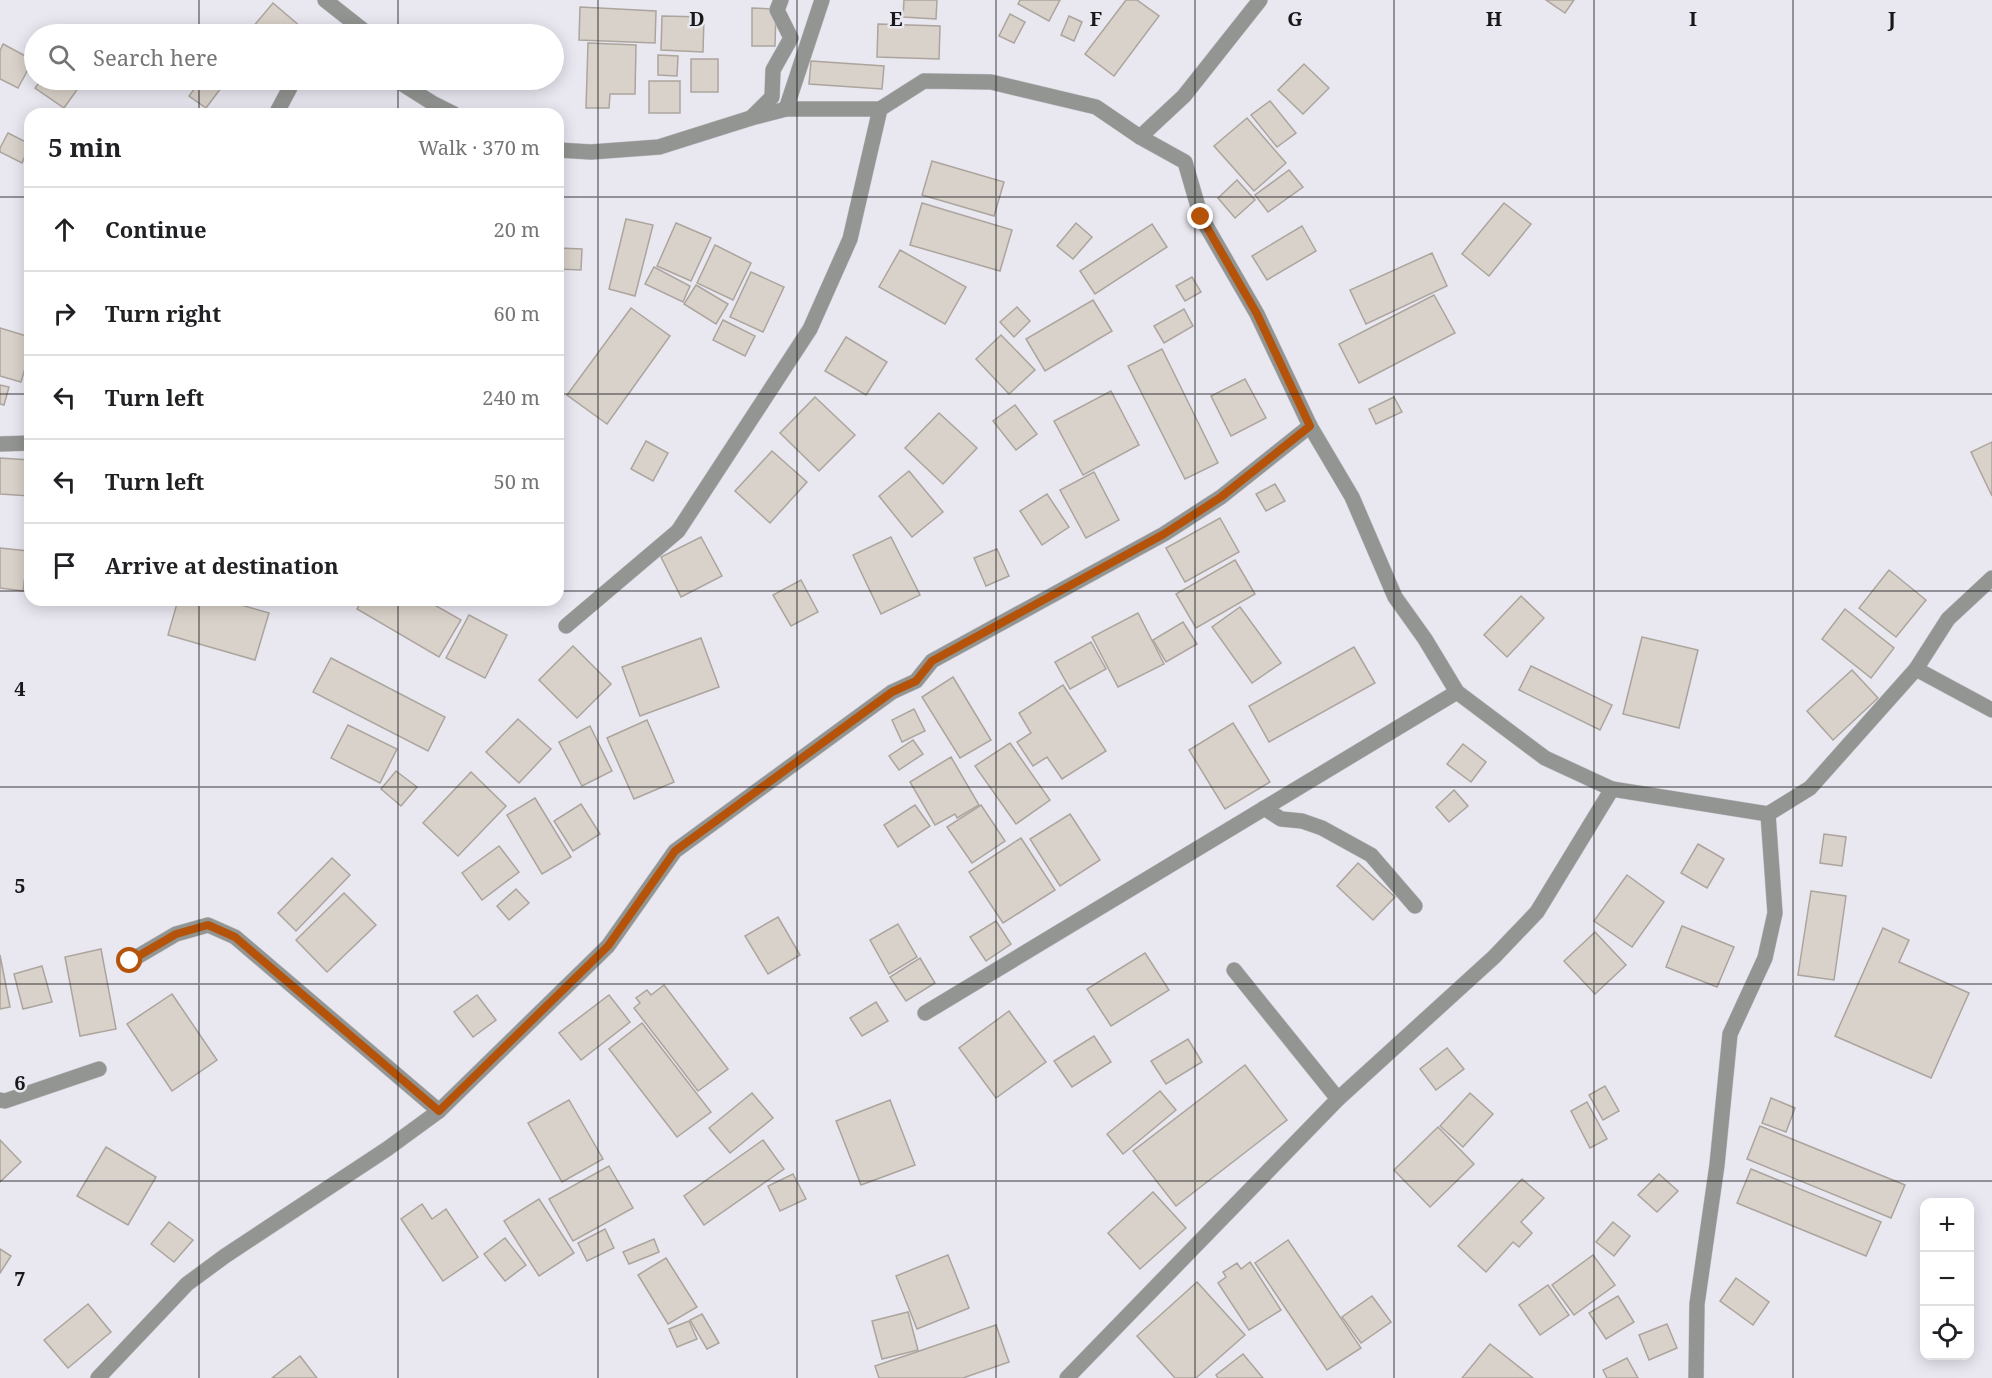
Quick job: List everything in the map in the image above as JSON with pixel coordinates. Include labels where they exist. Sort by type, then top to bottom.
[{"type":"street","points":[[325,0],[353,24]]},
{"type":"street","points":[[751,118],[772,97],[773,70],[791,38],[777,10],[781,0]]},
{"type":"street","points":[[786,110],[822,0]]},
{"type":"street","points":[[1140,137],[1184,96],[1260,0]]},
{"type":"street","points":[[564,150],[591,152],[659,147],[751,118],[786,110],[880,110],[924,81],[991,82],[1096,107],[1140,137],[1185,162],[1201,217],[1257,314],[1310,426],[1352,497],[1395,597],[1425,639],[1457,692],[1545,758],[1611,789],[1768,814],[1810,788],[1916,669],[1948,620],[1992,578]]},
{"type":"street","points":[[279,108],[289,90]]},
{"type":"street","points":[[412,90],[442,108]]},
{"type":"street","points":[[566,626],[678,531],[810,329],[850,238],[880,110]]},
{"type":"street","points":[[98,1378],[187,1284],[225,1256],[387,1149],[439,1111],[608,946],[675,851],[892,692],[916,681],[932,661],[1164,534],[1221,497],[1310,426]]},
{"type":"street","points":[[0,444],[24,443]]},
{"type":"street","points":[[1916,669],[1992,710]]},
{"type":"street","points":[[925,1013],[1457,692]]},
{"type":"street","points":[[1067,1378],[1338,1099],[1494,957],[1537,912],[1611,789]]},
{"type":"street","points":[[1264,808],[1281,819],[1302,821],[1322,828],[1371,855],[1415,906]]},
{"type":"street","points":[[1696,1378],[1697,1304],[1718,1165],[1730,1035],[1765,958],[1775,913],[1768,814]]},
{"type":"street","points":[[130,961],[176,934],[208,925],[235,937],[439,1111]]},
{"type":"street","points":[[1234,970],[1338,1099]]},
{"type":"street","points":[[0,1101],[99,1069]]},
{"type":"building","points":[[904,0],[937,0],[936,19],[903,17]]},
{"type":"building","points":[[1020,0],[1060,0],[1049,21],[1018,4]]},
{"type":"building","points":[[1126,0],[1137,0],[1159,16],[1114,76],[1085,54]]},
{"type":"building","points":[[1546,0],[1574,0],[1565,13]]},
{"type":"building","points":[[273,3],[298,24],[255,24]]},
{"type":"building","points":[[580,7],[656,11],[655,43],[579,40]]},
{"type":"building","points":[[752,8],[776,9],[775,46],[752,46]]},
{"type":"building","points":[[1010,14],[1025,22],[1014,43],[999,36]]},
{"type":"building","points":[[662,16],[704,17],[703,52],[661,50]]},
{"type":"building","points":[[1069,16],[1082,22],[1074,41],[1061,35]]},
{"type":"building","points":[[878,24],[940,26],[939,59],[877,57]]},
{"type":"building","points":[[588,43],[636,45],[635,94],[610,94],[609,108],[586,108]]},
{"type":"building","points":[[3,44],[24,55],[24,77],[18,88],[0,79],[0,51]]},
{"type":"building","points":[[658,55],[678,56],[677,76],[658,75]]},
{"type":"building","points":[[691,59],[718,59],[718,92],[691,92]]},
{"type":"building","points":[[811,61],[884,66],[882,89],[809,84]]},
{"type":"building","points":[[1304,64],[1329,88],[1303,114],[1278,90]]},
{"type":"building","points":[[649,81],[680,81],[680,113],[649,113]]},
{"type":"building","points":[[38,90],[77,90],[64,108]]},
{"type":"building","points":[[194,90],[220,90],[206,108],[189,96]]},
{"type":"building","points":[[1270,101],[1296,133],[1277,147],[1251,115]]},
{"type":"building","points":[[1247,118],[1286,163],[1254,191],[1214,146]]},
{"type":"building","points":[[8,133],[24,141],[22,163],[0,152]]},
{"type":"building","points":[[932,161],[1004,182],[994,216],[922,195]]},
{"type":"building","points":[[1289,170],[1303,187],[1268,212],[1255,195]]},
{"type":"building","points":[[1237,180],[1255,200],[1235,218],[1218,198]]},
{"type":"building","points":[[922,203],[1012,230],[1000,271],[910,245]]},
{"type":"building","points":[[1504,203],[1531,224],[1489,276],[1462,254]]},
{"type":"building","points":[[626,219],[653,225],[635,296],[609,289]]},
{"type":"building","points":[[676,223],[711,238],[691,281],[657,266]]},
{"type":"building","points":[[1076,223],[1092,237],[1073,259],[1057,246]]},
{"type":"building","points":[[1152,224],[1167,247],[1095,294],[1080,271]]},
{"type":"building","points":[[1302,226],[1316,251],[1267,280],[1252,256]]},
{"type":"building","points":[[715,245],[751,263],[733,300],[697,283]]},
{"type":"building","points":[[564,248],[582,249],[581,270],[564,269]]},
{"type":"building","points":[[900,250],[966,287],[945,324],[879,287]]},
{"type":"building","points":[[1432,253],[1447,286],[1366,324],[1350,290]]},
{"type":"building","points":[[654,267],[690,286],[683,302],[645,284]]},
{"type":"building","points":[[751,272],[784,287],[763,332],[730,317]]},
{"type":"building","points":[[1192,277],[1201,292],[1185,301],[1176,286]]},
{"type":"building","points":[[696,285],[728,304],[716,324],[684,304]]},
{"type":"building","points":[[1434,295],[1455,333],[1359,383],[1339,344]]},
{"type":"building","points":[[1093,300],[1112,331],[1045,371],[1026,339]]},
{"type":"building","points":[[1017,307],[1030,321],[1014,337],[1000,322]]},
{"type":"building","points":[[631,308],[670,336],[607,424],[567,395]]},
{"type":"building","points":[[1184,309],[1193,326],[1164,343],[1154,326]]},
{"type":"building","points":[[723,320],[755,336],[745,356],[713,340]]},
{"type":"building","points":[[0,328],[24,335],[24,372],[21,382],[0,376]]},
{"type":"building","points":[[1001,335],[1035,370],[1009,394],[976,359]]},
{"type":"building","points":[[846,337],[887,362],[866,395],[825,371]]},
{"type":"building","points":[[1162,349],[1218,463],[1185,479],[1128,366]]},
{"type":"building","points":[[1245,379],[1266,418],[1231,436],[1211,396]]},
{"type":"building","points":[[0,385],[9,387],[4,405],[0,404]]},
{"type":"building","points":[[1111,391],[1139,445],[1083,475],[1054,421]]},
{"type":"building","points":[[815,397],[855,435],[819,471],[780,433]]},
{"type":"building","points":[[1394,397],[1402,412],[1376,424],[1369,409]]},
{"type":"building","points":[[1015,405],[1037,434],[1016,450],[993,421]]},
{"type":"building","points":[[939,413],[977,448],[943,484],[905,448]]},
{"type":"building","points":[[646,441],[668,453],[653,481],[631,469]]},
{"type":"building","points":[[1992,442],[1992,496],[1971,452]]},
{"type":"building","points":[[772,451],[807,482],[770,523],[735,491]]},
{"type":"building","points":[[0,458],[24,460],[24,496],[0,494]]},
{"type":"building","points":[[909,471],[943,512],[912,537],[879,496]]},
{"type":"building","points":[[1094,472],[1119,520],[1086,538],[1060,490]]},
{"type":"building","points":[[1275,484],[1285,501],[1266,511],[1256,494]]},
{"type":"building","points":[[1047,494],[1069,527],[1042,545],[1020,511]]},
{"type":"building","points":[[1220,518],[1239,552],[1185,582],[1166,548]]},
{"type":"building","points":[[701,537],[722,576],[681,597],[661,557]]},
{"type":"building","points":[[891,537],[920,595],[881,614],[853,555]]},
{"type":"building","points":[[0,548],[24,551],[23,591],[0,588]]},
{"type":"building","points":[[997,549],[1009,576],[986,586],[974,558]]},
{"type":"building","points":[[1235,560],[1255,594],[1196,628],[1176,594]]},
{"type":"building","points":[[1889,570],[1926,600],[1896,637],[1859,608]]},
{"type":"building","points":[[801,580],[818,612],[791,626],[773,595]]},
{"type":"building","points":[[1521,596],[1544,618],[1507,657],[1484,635]]},
{"type":"building","points":[[176,606],[244,606],[269,613],[255,660],[168,635]]},
{"type":"building","points":[[359,606],[436,606],[461,620],[439,657],[357,609]]},
{"type":"building","points":[[1240,607],[1281,663],[1252,683],[1212,627]]},
{"type":"building","points":[[1845,609],[1894,648],[1871,678],[1822,639]]},
{"type":"building","points":[[1138,613],[1164,664],[1118,687],[1092,637]]},
{"type":"building","points":[[469,615],[507,635],[485,678],[446,658]]},
{"type":"building","points":[[1183,622],[1197,644],[1166,662],[1153,640]]},
{"type":"building","points":[[1642,637],[1698,650],[1679,728],[1623,714]]},
{"type":"building","points":[[701,638],[719,687],[640,716],[622,667]]},
{"type":"building","points":[[1091,642],[1106,669],[1070,689],[1055,662]]},
{"type":"building","points":[[573,646],[611,684],[577,718],[539,680]]},
{"type":"building","points":[[1354,647],[1375,683],[1269,742],[1249,706]]},
{"type":"building","points":[[331,658],[445,717],[428,751],[313,692]]},
{"type":"building","points":[[1531,666],[1612,705],[1600,730],[1519,690]]},
{"type":"building","points":[[1852,670],[1878,698],[1833,740],[1807,711]]},
{"type":"building","points":[[953,677],[991,740],[960,758],[922,697]]},
{"type":"building","points":[[1063,685],[1106,751],[1062,779],[1047,757],[1033,766],[1017,742],[1031,733],[1019,713]]},
{"type":"building","points":[[914,709],[925,731],[902,742],[892,720]]},
{"type":"building","points":[[518,719],[551,749],[519,783],[486,752]]},
{"type":"building","points":[[647,720],[674,782],[634,799],[607,738]]},
{"type":"building","points":[[1233,723],[1270,782],[1225,809],[1189,750]]},
{"type":"building","points":[[348,725],[397,749],[380,783],[331,758]]},
{"type":"building","points":[[590,726],[612,771],[582,786],[559,742]]},
{"type":"building","points":[[913,740],[923,754],[899,770],[889,756]]},
{"type":"building","points":[[1010,743],[1050,800],[1016,824],[975,766]]},
{"type":"building","points":[[1463,744],[1486,762],[1471,782],[1447,764]]},
{"type":"building","points":[[951,757],[979,805],[957,818],[955,814],[935,825],[910,782]]},
{"type":"building","points":[[396,771],[417,787],[401,806],[381,789]]},
{"type":"building","points":[[471,772],[506,806],[458,856],[423,823]]},
{"type":"building","points":[[1454,790],[1468,806],[1449,822],[1436,807]]},
{"type":"building","points":[[535,798],[571,857],[542,874],[507,815]]},
{"type":"building","points":[[581,804],[600,834],[573,851],[554,821]]},
{"type":"building","points":[[915,805],[930,826],[898,847],[884,825]]},
{"type":"building","points":[[981,805],[1005,841],[972,863],[947,827]]},
{"type":"building","points":[[1070,814],[1100,860],[1060,886],[1030,839]]},
{"type":"building","points":[[1824,834],[1846,837],[1842,866],[1820,863]]},
{"type":"building","points":[[1021,838],[1055,890],[1003,923],[969,872]]},
{"type":"building","points":[[1698,844],[1724,859],[1707,888],[1681,873]]},
{"type":"building","points":[[499,846],[519,872],[482,900],[462,873]]},
{"type":"building","points":[[332,858],[350,875],[296,931],[278,913]]},
{"type":"building","points":[[1358,863],[1395,897],[1373,920],[1337,886]]},
{"type":"building","points":[[1627,875],[1664,902],[1632,947],[1594,921]]},
{"type":"building","points":[[516,889],[529,903],[509,920],[497,906]]},
{"type":"building","points":[[1811,891],[1846,896],[1834,980],[1798,975]]},
{"type":"building","points":[[344,893],[376,925],[327,972],[296,940]]},
{"type":"building","points":[[778,917],[800,955],[768,974],[745,936]]},
{"type":"building","points":[[996,921],[1011,944],[986,961],[970,937]]},
{"type":"building","points":[[898,924],[917,957],[889,974],[870,940]]},
{"type":"building","points":[[1682,926],[1734,947],[1717,987],[1666,967]]},
{"type":"building","points":[[1883,928],[1909,940],[1899,962],[1969,993],[1931,1078],[1835,1036]]},
{"type":"building","points":[[1595,932],[1626,965],[1595,994],[1564,961]]},
{"type":"building","points":[[101,949],[116,1029],[80,1036],[65,957]]},
{"type":"building","points":[[1145,953],[1169,990],[1111,1026],[1087,989]]},
{"type":"building","points":[[0,955],[10,1007],[0,1009]]},
{"type":"building","points":[[920,958],[935,983],[906,1001],[890,977]]},
{"type":"building","points":[[42,966],[52,1002],[23,1009],[14,974]]},
{"type":"building","points":[[664,985],[728,1069],[698,1091],[634,1008],[640,1003],[636,998],[647,990],[651,995]]},
{"type":"building","points":[[172,994],[217,1060],[172,1091],[127,1024]]},
{"type":"building","points":[[477,995],[496,1020],[473,1037],[454,1012]]},
{"type":"building","points":[[609,995],[630,1022],[581,1060],[559,1033]]},
{"type":"building","points":[[876,1002],[888,1021],[862,1036],[850,1018]]},
{"type":"building","points":[[1009,1011],[1046,1062],[996,1098],[959,1048]]},
{"type":"building","points":[[642,1023],[711,1112],[677,1137],[609,1049]]},
{"type":"building","points":[[1094,1036],[1111,1062],[1072,1087],[1054,1061]]},
{"type":"building","points":[[1188,1039],[1202,1062],[1166,1084],[1151,1061]]},
{"type":"building","points":[[1447,1048],[1464,1069],[1436,1090],[1420,1069]]},
{"type":"building","points":[[1245,1065],[1287,1120],[1176,1206],[1133,1151]]},
{"type":"building","points":[[1605,1086],[1619,1111],[1603,1120],[1589,1095]]},
{"type":"building","points":[[1160,1091],[1176,1110],[1123,1154],[1107,1134]]},
{"type":"building","points":[[752,1093],[773,1118],[730,1153],[709,1128]]},
{"type":"building","points":[[1470,1093],[1493,1114],[1463,1147],[1440,1126]]},
{"type":"building","points":[[1771,1098],[1795,1108],[1786,1132],[1762,1123]]},
{"type":"building","points":[[569,1100],[603,1159],[562,1182],[528,1123]]},
{"type":"building","points":[[890,1100],[915,1165],[861,1185],[836,1121]]},
{"type":"building","points":[[1587,1102],[1607,1139],[1590,1148],[1571,1111]]},
{"type":"building","points":[[1760,1126],[1905,1185],[1891,1218],[1747,1159]]},
{"type":"building","points":[[1438,1127],[1474,1164],[1430,1207],[1394,1170]]},
{"type":"building","points":[[0,1140],[21,1162],[0,1182]]},
{"type":"building","points":[[763,1140],[784,1169],[704,1225],[684,1196]]},
{"type":"building","points":[[106,1147],[156,1177],[128,1225],[77,1196]]},
{"type":"building","points":[[609,1166],[633,1208],[573,1241],[549,1199]]},
{"type":"building","points":[[1751,1169],[1881,1222],[1866,1256],[1737,1203]]},
{"type":"building","points":[[793,1174],[806,1199],[780,1211],[768,1186]]},
{"type":"building","points":[[1659,1174],[1678,1191],[1657,1212],[1638,1195]]},
{"type":"building","points":[[1522,1179],[1544,1198],[1521,1222],[1532,1233],[1519,1247],[1513,1242],[1486,1272],[1458,1246]]},
{"type":"building","points":[[1153,1192],[1186,1228],[1140,1269],[1108,1233]]},
{"type":"building","points":[[539,1199],[574,1253],[539,1276],[504,1221]]},
{"type":"building","points":[[422,1204],[432,1219],[446,1209],[478,1257],[443,1281],[401,1219]]},
{"type":"building","points":[[169,1222],[193,1240],[174,1262],[151,1244]]},
{"type":"building","points":[[1613,1222],[1630,1236],[1614,1256],[1596,1242]]},
{"type":"building","points":[[605,1229],[614,1248],[587,1261],[578,1243]]},
{"type":"building","points":[[505,1238],[526,1265],[505,1281],[484,1254]]},
{"type":"building","points":[[654,1239],[659,1252],[629,1264],[623,1252]]},
{"type":"building","points":[[1288,1240],[1361,1348],[1327,1370],[1255,1263]]},
{"type":"building","points":[[0,1249],[11,1256],[0,1273]]},
{"type":"building","points":[[948,1255],[969,1308],[917,1329],[896,1276]]},
{"type":"building","points":[[1593,1255],[1615,1285],[1574,1315],[1552,1285]]},
{"type":"building","points":[[666,1258],[697,1307],[668,1324],[638,1275]]},
{"type":"building","points":[[1250,1262],[1281,1310],[1249,1330],[1218,1283],[1226,1277],[1223,1272],[1237,1263],[1241,1269]]},
{"type":"building","points":[[1736,1278],[1769,1302],[1753,1325],[1720,1301]]},
{"type":"building","points":[[1197,1282],[1245,1335],[1196,1378],[1175,1378],[1137,1336]]},
{"type":"building","points":[[1548,1285],[1569,1315],[1540,1335],[1519,1305]]},
{"type":"building","points":[[1372,1296],[1391,1322],[1361,1343],[1342,1317]]},
{"type":"building","points":[[1618,1296],[1634,1322],[1606,1339],[1589,1313]]},
{"type":"building","points":[[88,1304],[111,1332],[68,1368],[44,1340]]},
{"type":"building","points":[[908,1312],[918,1350],[882,1359],[872,1321]]},
{"type":"building","points":[[702,1314],[719,1343],[707,1349],[690,1320]]},
{"type":"building","points":[[689,1321],[697,1339],[677,1347],[669,1329]]},
{"type":"building","points":[[1667,1324],[1677,1348],[1649,1360],[1639,1335]]},
{"type":"building","points":[[996,1325],[1009,1362],[963,1378],[879,1378],[875,1366]]},
{"type":"building","points":[[1490,1344],[1533,1378],[1462,1378]]},
{"type":"building","points":[[1243,1354],[1263,1378],[1218,1378],[1216,1375]]},
{"type":"building","points":[[300,1356],[317,1378],[272,1378]]},
{"type":"building","points":[[1627,1358],[1638,1378],[1607,1378],[1603,1370]]},
{"type":"route","points":[[130,961],[176,934],[208,925],[235,937],[439,1111],[608,946],[675,851],[892,692],[916,681],[932,661],[1164,534],[1221,497],[1310,426],[1257,314],[1201,217]]}]
